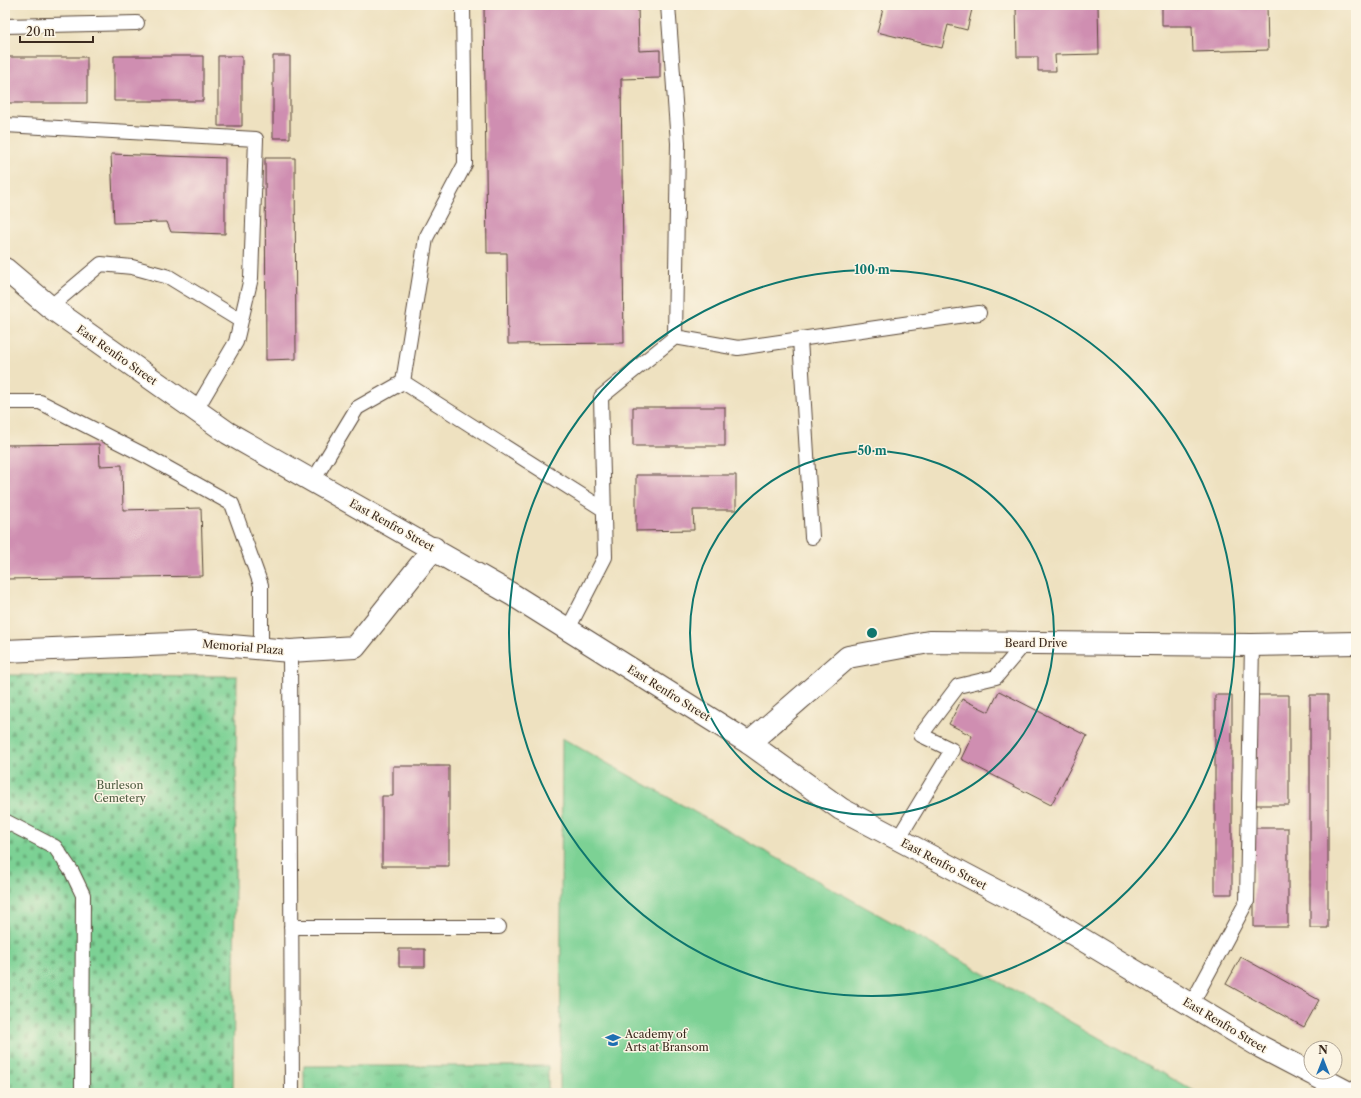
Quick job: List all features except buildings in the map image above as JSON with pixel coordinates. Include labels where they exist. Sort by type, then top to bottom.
[{"type":"main road","name":"East Renfro Street","points":[[5,269],[50,307],[228,434],[434,548],[568,629],[749,743],[841,809],[1040,914],[1261,1047],[1349,1093]]},
{"type":"main road","name":"Memorial Plaza","points":[[5,651],[196,643],[290,651],[355,647],[434,548]]},
{"type":"main road","name":"Beard Drive","points":[[749,743],[848,657],[930,642],[1252,645],[1356,643]]},
{"type":"lane","points":[[403,382],[426,238],[465,164],[464,5]]},
{"type":"lane","points":[[668,5],[678,142],[675,337]]},
{"type":"lane","points":[[5,26],[136,23]]},
{"type":"lane","points":[[5,125],[256,139],[251,278],[236,342],[196,410]]},
{"type":"lane","points":[[50,307],[101,264],[132,267],[169,277],[241,321]]},
{"type":"lane","points":[[568,629],[605,557],[601,397],[675,337],[738,348],[979,313]]},
{"type":"lane","points":[[800,339],[812,537]]},
{"type":"lane","points":[[313,481],[357,408],[403,382]]},
{"type":"lane","points":[[403,382],[604,509]]},
{"type":"lane","points":[[5,402],[40,402],[146,456],[232,504],[261,585],[261,648]]},
{"type":"lane","points":[[898,839],[952,750],[921,735],[958,686],[996,677],[1025,643]]},
{"type":"lane","points":[[1191,1005],[1247,901],[1252,645]]},
{"type":"lane","points":[[290,651],[292,1093]]},
{"type":"lane","points":[[5,821],[55,847],[72,872],[83,895],[82,1093]]},
{"type":"lane","points":[[292,927],[499,927]]},
{"type":"green space","name":"Burleson Cemetery","points":[[5,675],[237,676],[233,1093],[5,1093]]},
{"type":"green space","points":[[562,738],[1198,1093],[560,1093]]},
{"type":"green space","points":[[304,1066],[548,1066],[548,1093],[304,1093]]},
{"type":"place","name":"Academy of Arts at Bransom","points":[[613,1040]]}]
